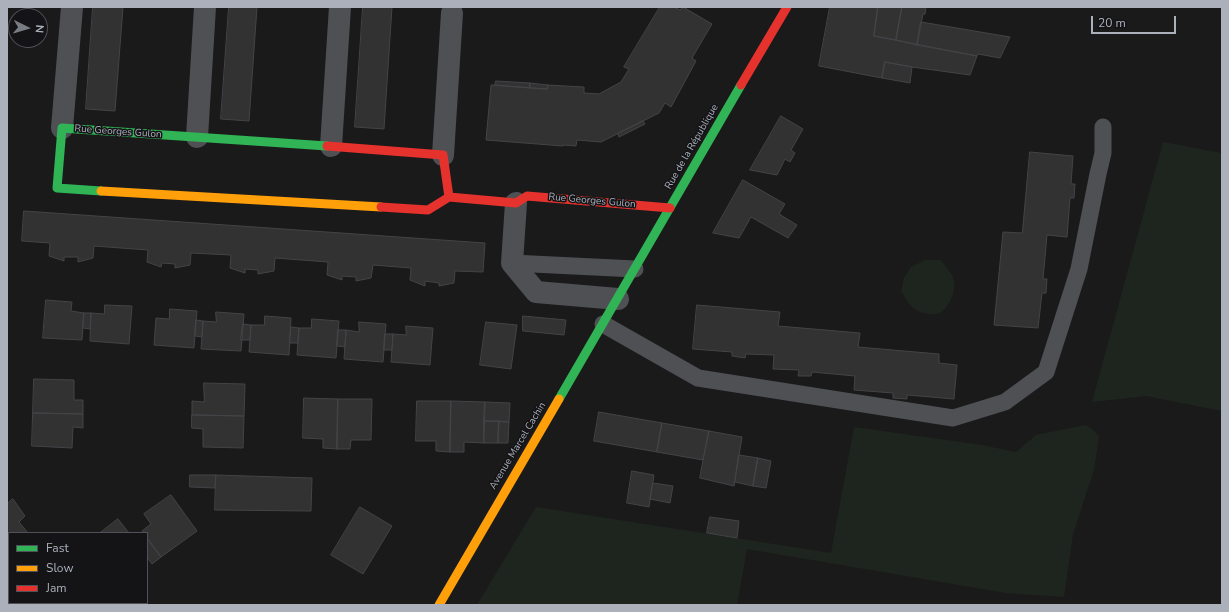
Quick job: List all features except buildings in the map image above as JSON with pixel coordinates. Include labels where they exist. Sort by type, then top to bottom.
[{"type":"street","points":[[62,128],[72,7]]},
{"type":"street","points":[[197,137],[205,7]]},
{"type":"street","points":[[331,146],[340,7]]},
{"type":"street","name":"Rue de la République","points":[[618,300],[787,7]]},
{"type":"street","points":[[449,197],[443,155],[452,13]]},
{"type":"street","name":"Rue Georges Gulon","points":[[443,155],[62,128],[57,188],[428,210],[449,197],[516,203],[527,196],[670,208]]},
{"type":"street","points":[[516,203],[512,263],[536,292],[618,300]]},
{"type":"street","name":"Avenue Marcel Cachin","points":[[438,605],[618,300]]},
{"type":"street","points":[[7,604],[20,605]]},
{"type":"lane","points":[[604,324],[698,378],[953,418],[1005,402],[1046,372],[1079,269],[1103,153],[1103,127]]},
{"type":"lane","points":[[512,263],[635,269]]},
{"type":"shaded area","points":[[1163,142],[1222,153],[1222,411],[1147,396],[1092,402]]},
{"type":"shaded area","points":[[925,260],[941,260],[954,280],[954,290],[948,305],[941,312],[935,314],[925,313],[914,309],[901,291],[904,278],[911,267]]},
{"type":"shaded area","points":[[1086,425],[1099,436],[1094,470],[1073,534],[1064,597],[1006,593],[747,549],[737,605],[477,605],[536,507],[831,553],[854,427],[982,445],[1016,452],[1036,435]]},
{"type":"traffic: fast","points":[[559,399],[741,85]]},
{"type":"traffic: fast","points":[[101,191],[57,188],[62,128],[327,146]]},
{"type":"traffic: slow","points":[[101,191],[381,207]]},
{"type":"traffic: slow","points":[[439,605],[559,399]]},
{"type":"traffic: jam","points":[[741,85],[787,7]]},
{"type":"traffic: jam","points":[[327,146],[443,155],[449,197]]},
{"type":"traffic: jam","points":[[381,207],[428,210],[449,197],[516,203],[527,196],[670,208]]}]
